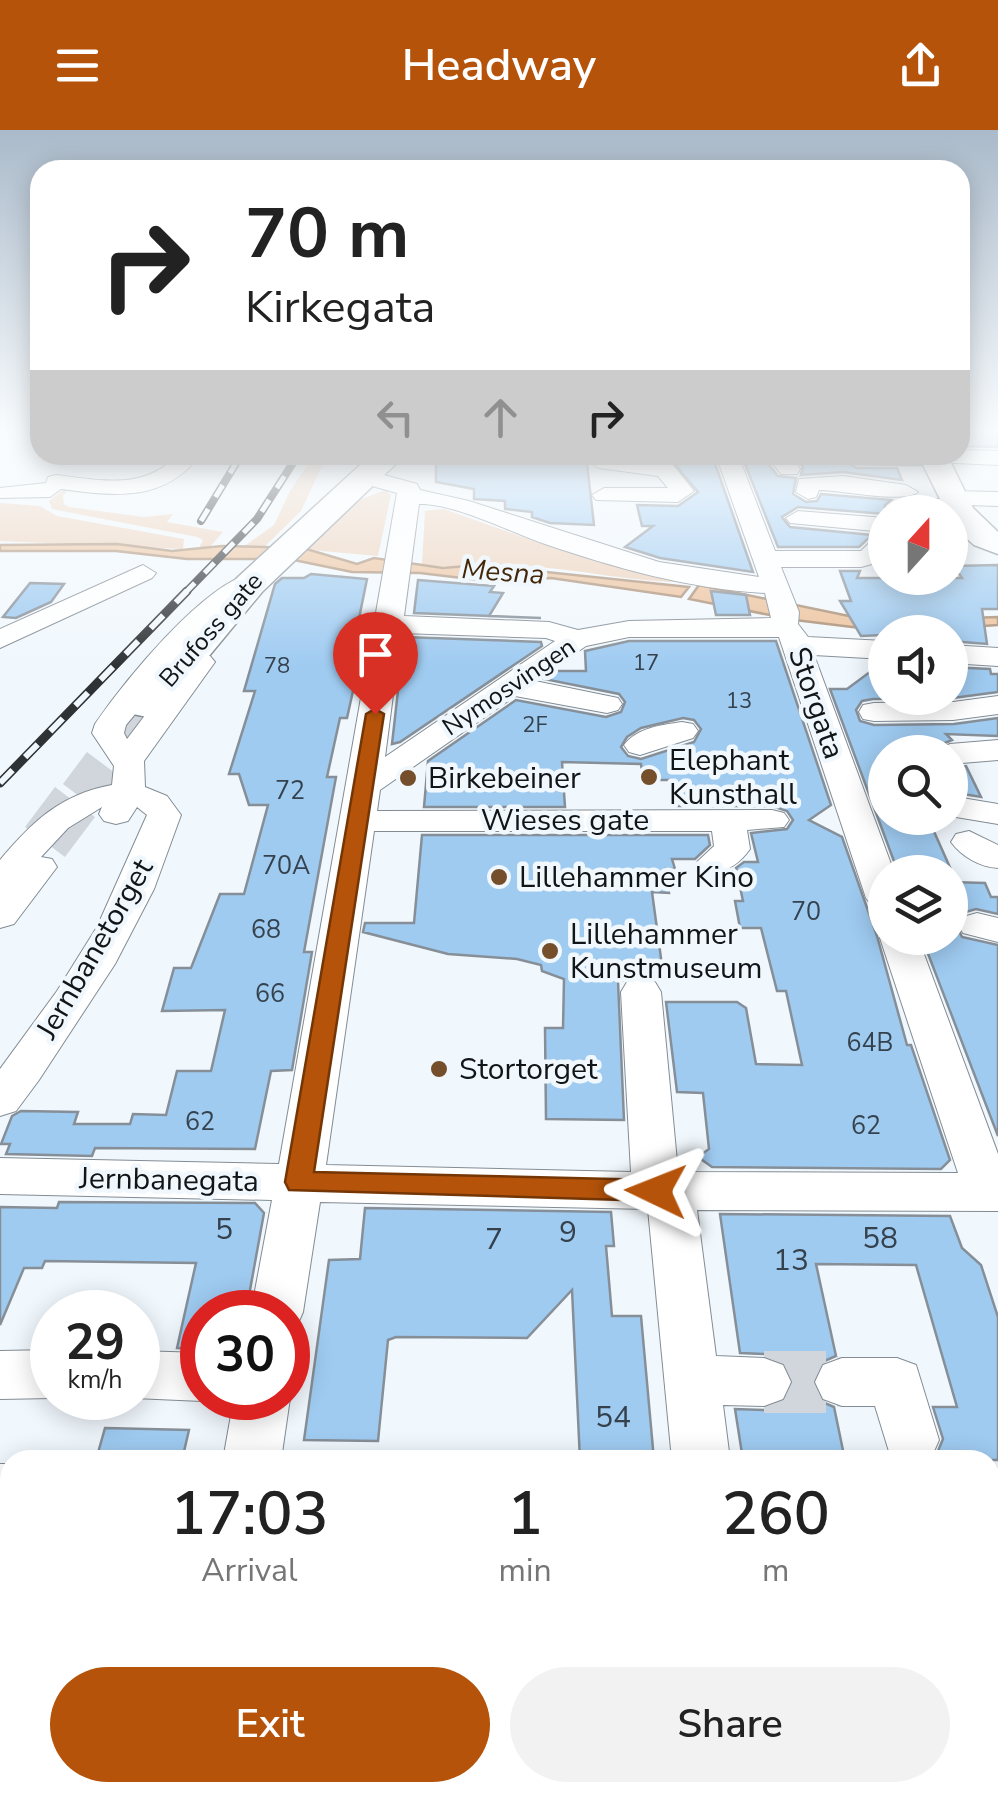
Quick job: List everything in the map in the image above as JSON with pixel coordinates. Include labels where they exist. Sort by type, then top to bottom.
[{"type":"main road","name":"Brufoss gate","points":[[147,704],[207,628],[325,511]]},
{"type":"main road","points":[[962,511],[975,533],[998,544]]},
{"type":"street","points":[[281,1290],[406,511]]},
{"type":"street","points":[[476,511],[595,550],[702,576],[775,586]]},
{"type":"street","points":[[595,550],[610,541],[606,511]]},
{"type":"street","name":"Storgata","points":[[747,511],[869,855]]},
{"type":"street","points":[[798,518],[845,511]]},
{"type":"street","points":[[765,559],[868,557]]},
{"type":"street","points":[[0,640],[143,573]]},
{"type":"street","points":[[0,916],[77,824],[93,815],[238,612],[252,581]]},
{"type":"street","points":[[391,614],[550,630],[577,639]]},
{"type":"street","name":"Nymosvingen","points":[[361,803],[507,685],[577,639],[629,629],[788,630],[868,646]]},
{"type":"street","points":[[968,655],[998,657]]},
{"type":"street","points":[[507,685],[607,704]]},
{"type":"street","points":[[968,710],[998,705]]},
{"type":"street","points":[[640,745],[662,734],[682,732]]},
{"type":"street","points":[[968,752],[998,750]]},
{"type":"street","points":[[0,883],[66,810],[92,798],[119,775]]},
{"type":"street","points":[[66,810],[70,794],[119,775]]},
{"type":"street","points":[[0,1058],[63,964],[114,874],[132,829],[119,775]]},
{"type":"street","name":"Jernbanetorget","points":[[0,1100],[92,965],[148,857],[164,814],[119,775]]},
{"type":"street","name":"Wieses gate","points":[[361,803],[772,820]]},
{"type":"street","points":[[968,809],[998,814]]},
{"type":"street","points":[[714,862],[732,849],[728,819]]},
{"type":"street","points":[[905,955],[992,1197]]},
{"type":"street","points":[[641,992],[663,1191],[699,1450]]},
{"type":"street","name":"Jernbanegata","points":[[0,1176],[299,1182],[417,1175],[663,1191],[992,1197]]},
{"type":"street","points":[[0,1375],[30,1374]]},
{"type":"street","points":[[692,1380],[764,1382]]},
{"type":"street","points":[[842,1382],[897,1382],[911,1440]]},
{"type":"street","points":[[254,1450],[258,1420]]},
{"type":"shaded area","points":[[0,511],[49,511],[57,516],[184,539],[183,549],[0,541]]},
{"type":"shaded area","points":[[62,511],[144,517],[173,514],[167,522],[223,532],[209,548],[199,548],[203,540]]},
{"type":"shaded area","points":[[281,511],[301,511],[262,549],[239,550],[274,525]]},
{"type":"shaded area","points":[[344,511],[388,511],[378,556],[300,549]]},
{"type":"shaded area","points":[[425,511],[450,511],[540,543],[696,582],[524,566],[422,564]]},
{"type":"water","name":"Mesna","points":[[117,544],[172,551],[222,546],[303,548],[357,564],[374,558],[443,568],[479,565],[689,587],[681,597],[551,578],[487,581],[420,573],[352,572],[289,559],[187,559],[116,551],[0,551],[0,545]]},
{"type":"water","points":[[699,585],[868,620],[868,629],[795,620],[689,599]]},
{"type":"water","points":[[998,617],[998,625],[968,627],[968,618]]},
{"type":"building","points":[[523,511],[592,511],[594,525],[550,523],[532,517],[532,512]]},
{"type":"building","points":[[638,511],[732,511],[753,572],[660,558],[625,547],[653,526],[642,526]]},
{"type":"building","points":[[764,511],[792,511],[782,517],[790,527],[868,535],[859,547],[778,547]]},
{"type":"building","points":[[998,565],[998,609],[982,609],[987,644],[968,642],[968,615],[868,615],[868,636],[861,636],[840,601],[851,601],[840,571],[860,571],[857,578],[868,578],[868,595],[968,595],[968,566]]},
{"type":"building","points":[[311,574],[367,579],[356,633],[368,633],[358,691],[353,691],[347,718],[340,718],[327,777],[336,777],[304,952],[312,952],[292,1070],[271,1071],[255,1149],[95,1148],[92,1156],[6,1154],[10,1144],[1,1144],[12,1116],[21,1111],[78,1112],[74,1124],[130,1124],[133,1114],[166,1115],[177,1071],[211,1071],[225,1010],[162,1011],[174,968],[191,968],[220,894],[244,894],[268,805],[249,805],[239,774],[229,774],[255,691],[244,691],[275,584],[282,578],[304,578]]},
{"type":"building","points":[[418,580],[494,586],[490,592],[503,593],[489,616],[414,613]]},
{"type":"building","points":[[30,583],[64,584],[51,602],[16,618],[3,617]]},
{"type":"building","points":[[711,591],[746,595],[750,615],[716,615]]},
{"type":"building","points":[[404,637],[541,642],[542,646],[392,744]]},
{"type":"building","points":[[629,641],[776,641],[831,805],[809,820],[842,837],[868,911],[868,955],[882,955],[907,1045],[911,1045],[950,1160],[941,1169],[712,1167],[698,1157],[709,1149],[703,1093],[677,1092],[666,1002],[737,1002],[746,1008],[756,1064],[802,1065],[786,991],[777,991],[761,928],[740,928],[735,901],[743,901],[736,868],[744,862],[758,862],[751,833],[787,829],[793,820],[787,811],[772,806],[676,806],[672,780],[643,780],[641,764],[562,762],[565,807],[424,807],[428,761],[516,700],[606,717],[621,712],[625,702],[619,694],[544,679],[557,671],[586,671],[585,651]],"holes":[[[683,718],[694,720],[701,729],[694,742],[641,759],[628,756],[621,747],[627,737],[641,728]]]},
{"type":"building","points":[[968,668],[990,669],[991,674],[998,674],[998,692],[968,696]]},
{"type":"building","points":[[868,673],[868,700],[862,701],[856,710],[860,721],[874,725],[954,724],[998,718],[998,736],[868,735],[868,791],[830,689],[847,689]]},
{"type":"building","points":[[968,770],[981,797],[968,795]]},
{"type":"building","points":[[422,835],[708,835],[710,845],[695,859],[672,859],[675,869],[666,869],[669,893],[652,892],[663,973],[618,981],[624,1120],[546,1119],[545,1028],[563,1028],[564,979],[542,971],[541,965],[517,959],[448,954],[363,932],[365,923],[414,923]]},
{"type":"building","points":[[884,835],[936,835],[944,855],[892,855]]},
{"type":"building","points":[[968,883],[985,883],[991,897],[998,897],[998,914],[968,911]]},
{"type":"building","points":[[968,938],[998,945],[998,1136],[929,955],[968,955]]},
{"type":"building","points":[[59,1202],[255,1203],[264,1213],[250,1290],[190,1290],[196,1263],[45,1261],[42,1268],[24,1268],[0,1325],[0,1207],[57,1208]]},
{"type":"building","points":[[365,1208],[611,1212],[614,1246],[606,1246],[612,1316],[641,1316],[653,1450],[580,1450],[572,1290],[527,1338],[388,1340],[378,1441],[304,1440],[307,1420],[310,1420],[329,1260],[360,1259]]},
{"type":"building","points":[[720,1214],[950,1216],[962,1248],[981,1265],[998,1317],[998,1450],[938,1450],[943,1439],[933,1407],[957,1407],[916,1265],[816,1264],[836,1356],[820,1363],[812,1384],[820,1401],[834,1407],[843,1450],[741,1450],[735,1409],[764,1410],[784,1403],[794,1380],[784,1361],[764,1354],[740,1353]]},
{"type":"building","points":[[105,1428],[189,1430],[184,1450],[99,1450]]},
{"type":"tunnel","points":[[79,796],[147,705]]},
{"type":"tunnel","points":[[0,902],[81,794]]},
{"type":"tunnel","points":[[764,1382],[842,1382]]},
{"type":"railway","points":[[201,521],[207,511]]},
{"type":"railway","points":[[185,593],[262,511]]},
{"type":"railway","points":[[0,783],[187,591]]},
{"type":"place","name":"Elephant Kunsthall","points":[[649,777]]},
{"type":"place","name":"Birkebeiner","points":[[408,778]]},
{"type":"place","name":"Lillehammer Kino","points":[[499,877]]},
{"type":"place","name":"Lillehammer Kunstmuseum","points":[[550,951]]},
{"type":"place","name":"Stortorget","points":[[439,1069]]},
{"type":"route","points":[[375,714],[299,1182],[656,1191]]}]
